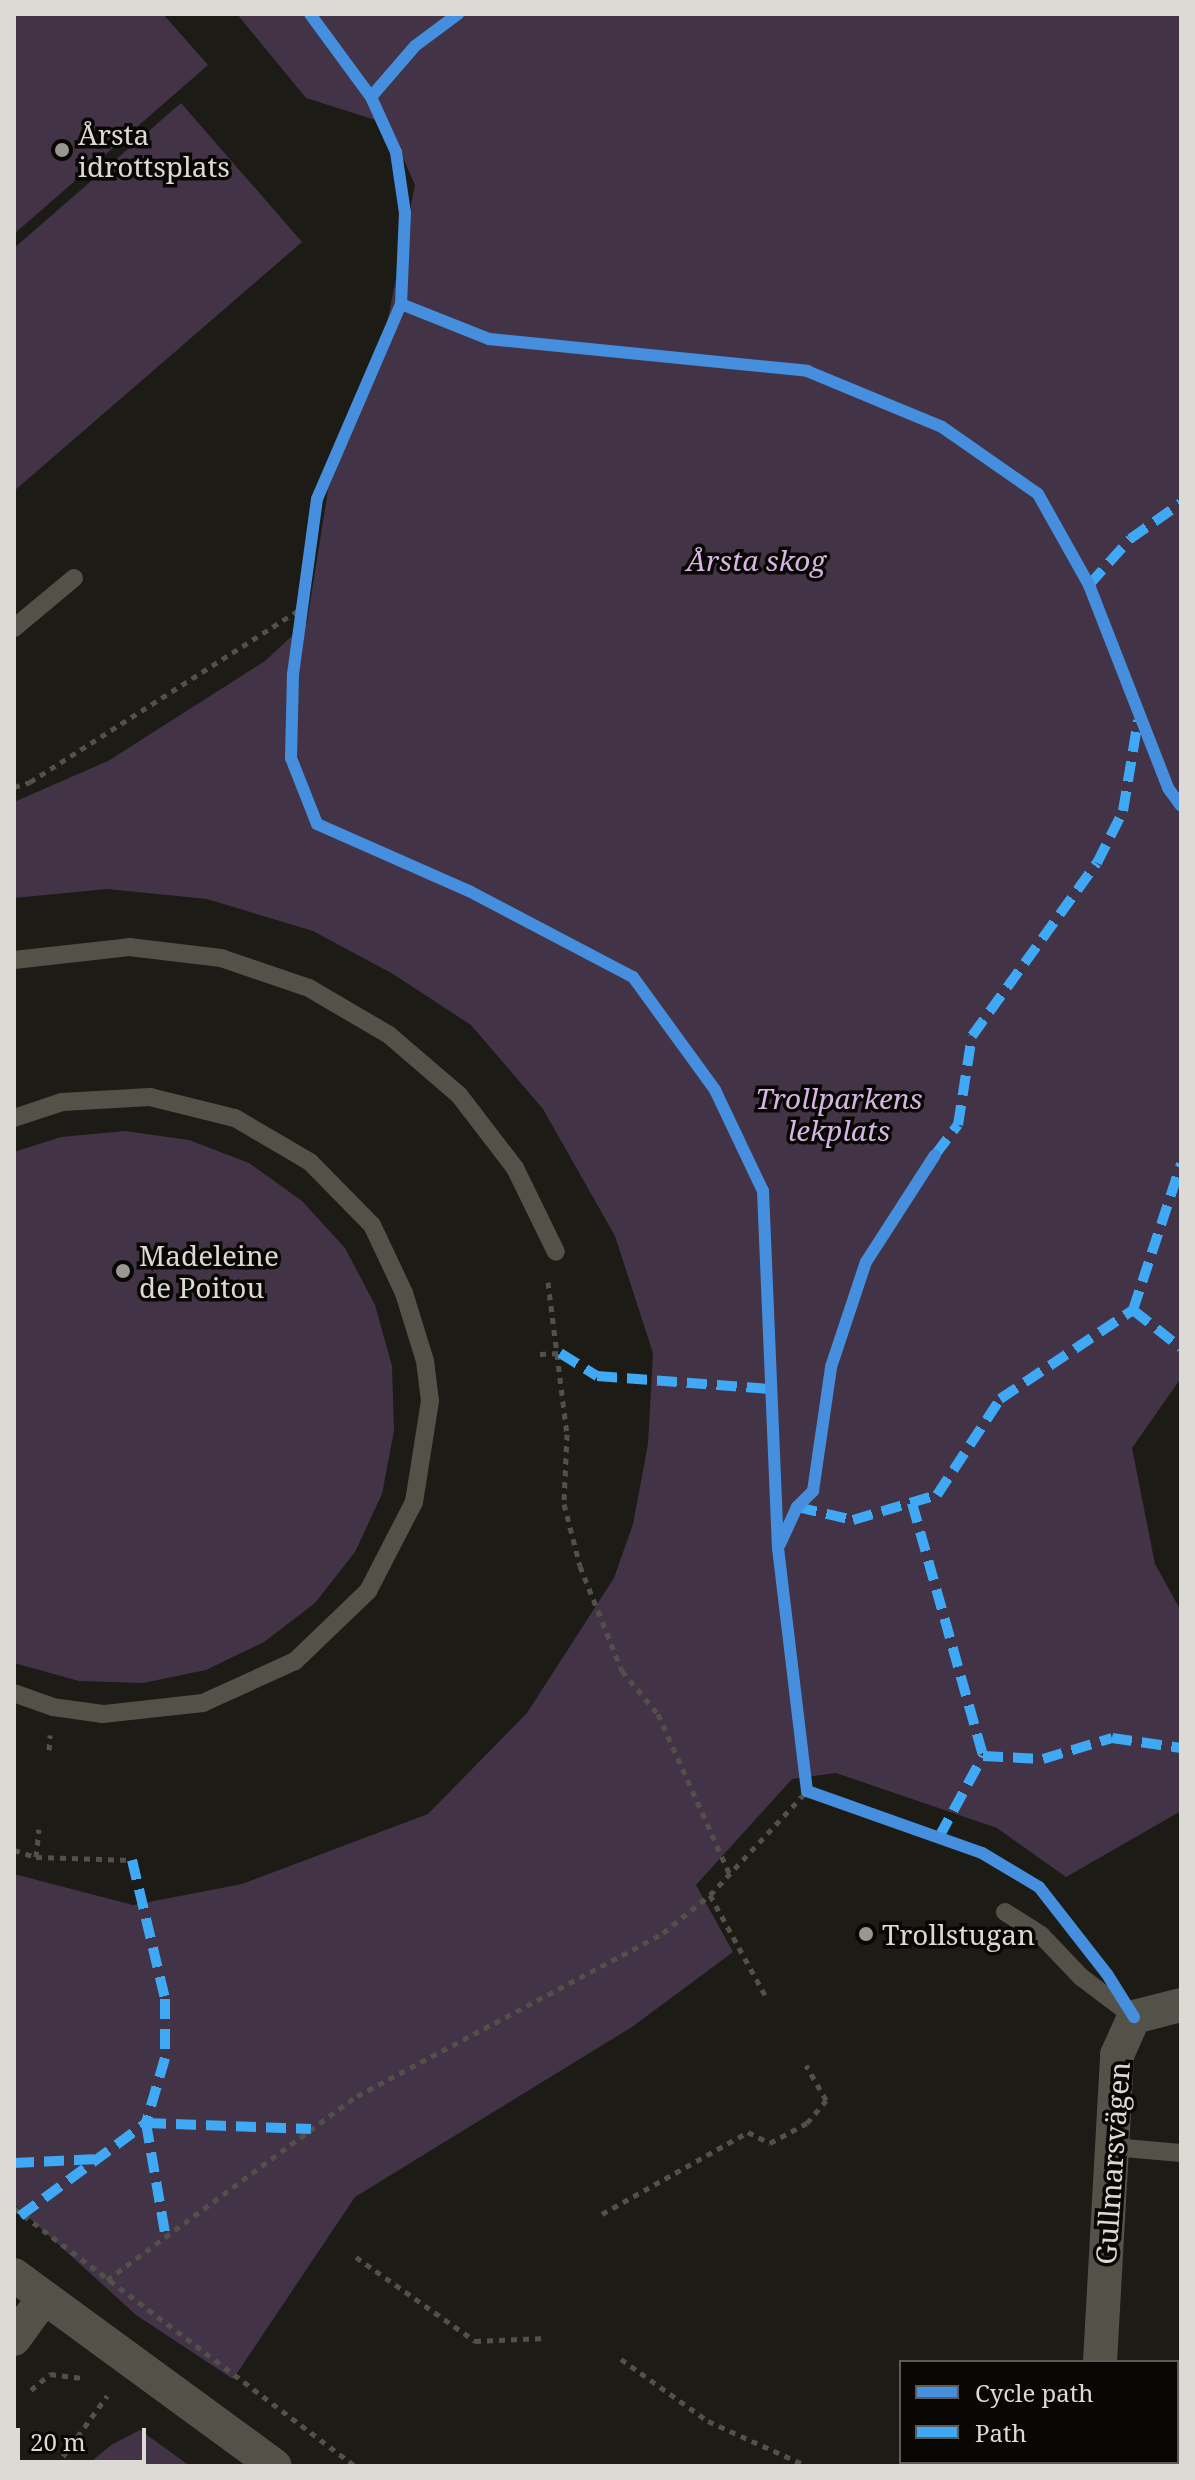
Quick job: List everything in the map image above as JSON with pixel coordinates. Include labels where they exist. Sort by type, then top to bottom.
[{"type":"street","points":[[1134,2017],[1181,2005]]},
{"type":"street","name":"Gullmarsvägen","points":[[1100,2360],[1117,2055],[1134,2017]]},
{"type":"street","points":[[14,2275],[275,2466]]},
{"type":"street","points":[[14,2339],[43,2299]]},
{"type":"lane","points":[[14,628],[74,578]]},
{"type":"lane","points":[[14,960],[129,947],[221,958],[309,988],[389,1035],[459,1095],[515,1168],[556,1252]]},
{"type":"lane","points":[[14,1118],[62,1102],[150,1097],[235,1118],[310,1162],[372,1225],[404,1293],[425,1361],[430,1401],[414,1502],[408,1514],[368,1591],[295,1661],[203,1703],[103,1714],[53,1707],[14,1693]]},
{"type":"lane","points":[[1005,1912],[1041,1935],[1081,1977],[1134,2017]]},
{"type":"lane","points":[[1113,2147],[1181,2153]]},
{"type":"path","points":[[310,14],[371,97],[396,152],[405,213],[401,304],[317,499],[302,609],[291,758],[317,824],[469,891],[633,977],[715,1090],[763,1191],[778,1548],[807,1791]]},
{"type":"path","points":[[371,97],[415,46],[458,14]]},
{"type":"path","points":[[401,304],[489,339],[807,371],[942,427],[1038,494],[1089,585],[1168,788],[1181,806]]},
{"type":"path","points":[[14,787],[30,782],[302,609]]},
{"type":"path","points":[[556,1252],[547,1276],[560,1353],[567,1434],[564,1504],[580,1566],[622,1671],[658,1714],[729,1873]]},
{"type":"path","points":[[540,1354],[560,1353]]},
{"type":"path","points":[[778,1548],[791,1520]]},
{"type":"path","points":[[43,2299],[107,2280],[357,2096],[663,1933],[710,1895],[807,1791]]},
{"type":"path","points":[[807,1791],[982,1853],[1039,1887],[1058,1912]]},
{"type":"path","points":[[36,1857],[39,1829]]},
{"type":"path","points":[[14,1850],[36,1857],[132,1860]]},
{"type":"path","points":[[710,1895],[765,1995]]},
{"type":"path","points":[[602,2214],[748,2132],[770,2143],[807,2123],[826,2100],[806,2065]]},
{"type":"path","points":[[14,2208],[355,2466]]},
{"type":"path","points":[[356,2257],[475,2341],[546,2338]]},
{"type":"path","points":[[621,2359],[708,2421],[807,2466]]},
{"type":"path","points":[[31,2390],[50,2374],[76,2374],[87,2381]]},
{"type":"path","points":[[97,2388],[119,2405]]},
{"type":"path","points":[[56,2466],[107,2396]]},
{"type":"green space","name":"Årsta idrottsplats","points":[[14,14],[163,14],[208,65],[14,234]]},
{"type":"green space","name":"Årsta skog","points":[[237,14],[1181,14],[1181,1378],[1132,1448],[1155,1564],[1181,1611],[1181,1811],[1066,1877],[997,1828],[836,1773],[792,1779],[696,1885],[733,1952],[632,2027],[355,2197],[233,2379],[136,2315],[14,2204],[14,1874],[133,1905],[242,1884],[428,1814],[527,1713],[614,1578],[633,1524],[648,1444],[653,1353],[615,1236],[543,1109],[471,1025],[393,974],[313,931],[207,899],[107,889],[14,898],[14,802],[108,761],[265,661],[307,622],[328,490],[382,348],[415,185],[388,124],[306,98]]},
{"type":"green space","points":[[181,103],[302,242],[14,491],[14,248]]},
{"type":"green space","points":[[125,1131],[189,1140],[249,1163],[302,1201],[345,1248],[375,1305],[392,1366],[394,1431],[382,1494],[355,1552],[315,1603],[264,1642],[206,1670],[143,1683],[79,1681],[14,1663],[14,1152],[61,1137]]},
{"type":"green space","points":[[140,2430],[190,2466],[86,2466],[111,2445]]},
{"type":"marked path","points":[[1089,585],[1130,539],[1181,503]]},
{"type":"marked path","points":[[935,1155],[958,1125],[972,1036],[1097,863],[1123,811],[1138,720]]},
{"type":"marked path","points":[[1133,1310],[1181,1164]]},
{"type":"marked path","points":[[797,1507],[853,1520],[937,1495],[1000,1399],[1133,1310],[1181,1348]]},
{"type":"marked path","points":[[560,1353],[597,1376],[771,1389]]},
{"type":"marked path","points":[[912,1503],[983,1756]]},
{"type":"marked path","points":[[939,1837],[983,1756],[1043,1759],[1112,1738],[1181,1748]]},
{"type":"marked path","points":[[132,1860],[165,1999],[165,2058],[146,2123],[165,2233]]},
{"type":"marked path","points":[[20,2216],[146,2123],[311,2129]]},
{"type":"marked path","points":[[14,2163],[98,2159]]},
{"type":"cycle path","points":[[310,14],[371,97],[396,152],[405,213],[401,304],[317,499],[293,675],[291,758],[317,824],[469,891],[633,977],[715,1090],[763,1191],[778,1548],[807,1791],[982,1853],[1039,1887],[1107,1974],[1134,2017]]},
{"type":"cycle path","points":[[371,97],[415,46],[458,14]]},
{"type":"cycle path","points":[[401,304],[489,339],[807,371],[942,427],[1038,494],[1089,585],[1168,788],[1181,806]]},
{"type":"cycle path","points":[[780,1544],[797,1507],[813,1491],[831,1367],[866,1262],[935,1155]]},
{"type":"place","name":"Årsta idrottsplats","points":[[62,150]]},
{"type":"place","name":"Madeleine de Poitou","points":[[123,1271]]},
{"type":"place","name":"Trollstugan","points":[[866,1934]]},
{"type":"park label","name":"Trollparkens lekplats","points":[[839,1114]]}]
